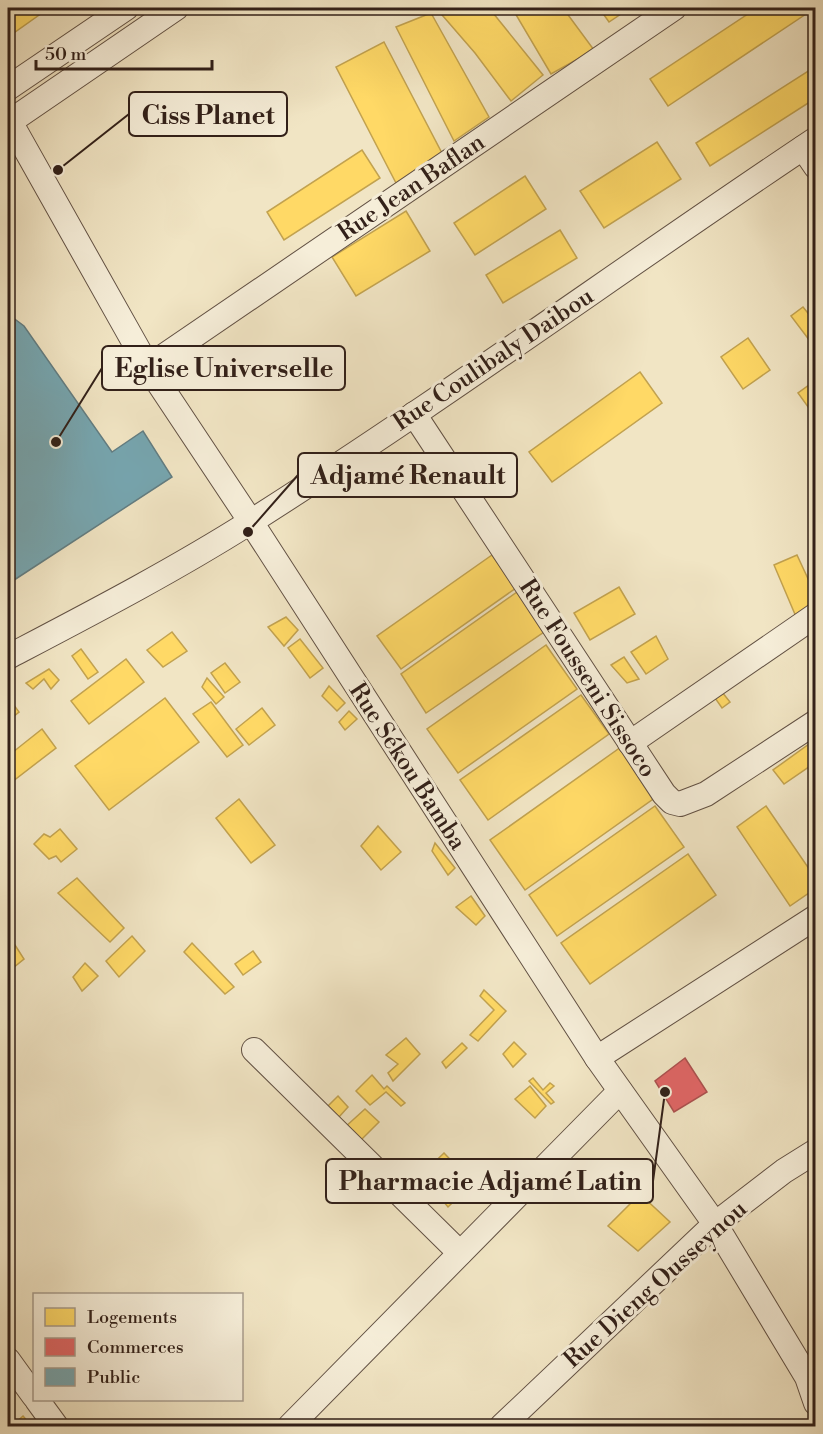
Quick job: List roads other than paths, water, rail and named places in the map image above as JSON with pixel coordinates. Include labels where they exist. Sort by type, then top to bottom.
[{"type":"street","points":[[8,88],[126,8]]},
{"type":"street","points":[[8,121],[176,8]]},
{"type":"street","name":"Rue Jean Baflan","points":[[148,367],[674,8]]},
{"type":"street","name":"Rue Sékou Bamba","points":[[8,121],[148,367],[597,1058],[715,1224],[811,1374],[816,1403]]},
{"type":"street","name":"Rue Coulibaly Daibou","points":[[8,657],[73,623],[250,522],[811,151]]},
{"type":"street","name":"Rue Fousseni Sissoco","points":[[414,414],[664,795],[672,802],[680,804],[714,789],[816,722]]},
{"type":"street","points":[[630,743],[816,615]]},
{"type":"street","points":[[597,1058],[816,917]]},
{"type":"street","points":[[254,1050],[460,1253]]},
{"type":"street","points":[[290,1426],[620,1091]]},
{"type":"street","name":"Rue Dieng Ousseynou","points":[[502,1426],[715,1224],[784,1171],[816,1151]]},
{"type":"street","points":[[8,1360],[33,1394]]},
{"type":"street","points":[[38,1401],[56,1426]]},
{"type":"place","name":"Ciss Planet","points":[[58,170]]},
{"type":"place","name":"Eglise Universelle","points":[[56,442]]},
{"type":"place","name":"Adjamé Renault","points":[[248,532]]},
{"type":"place","name":"Pharmacie Adjamé Latin","points":[[665,1092]]}]
